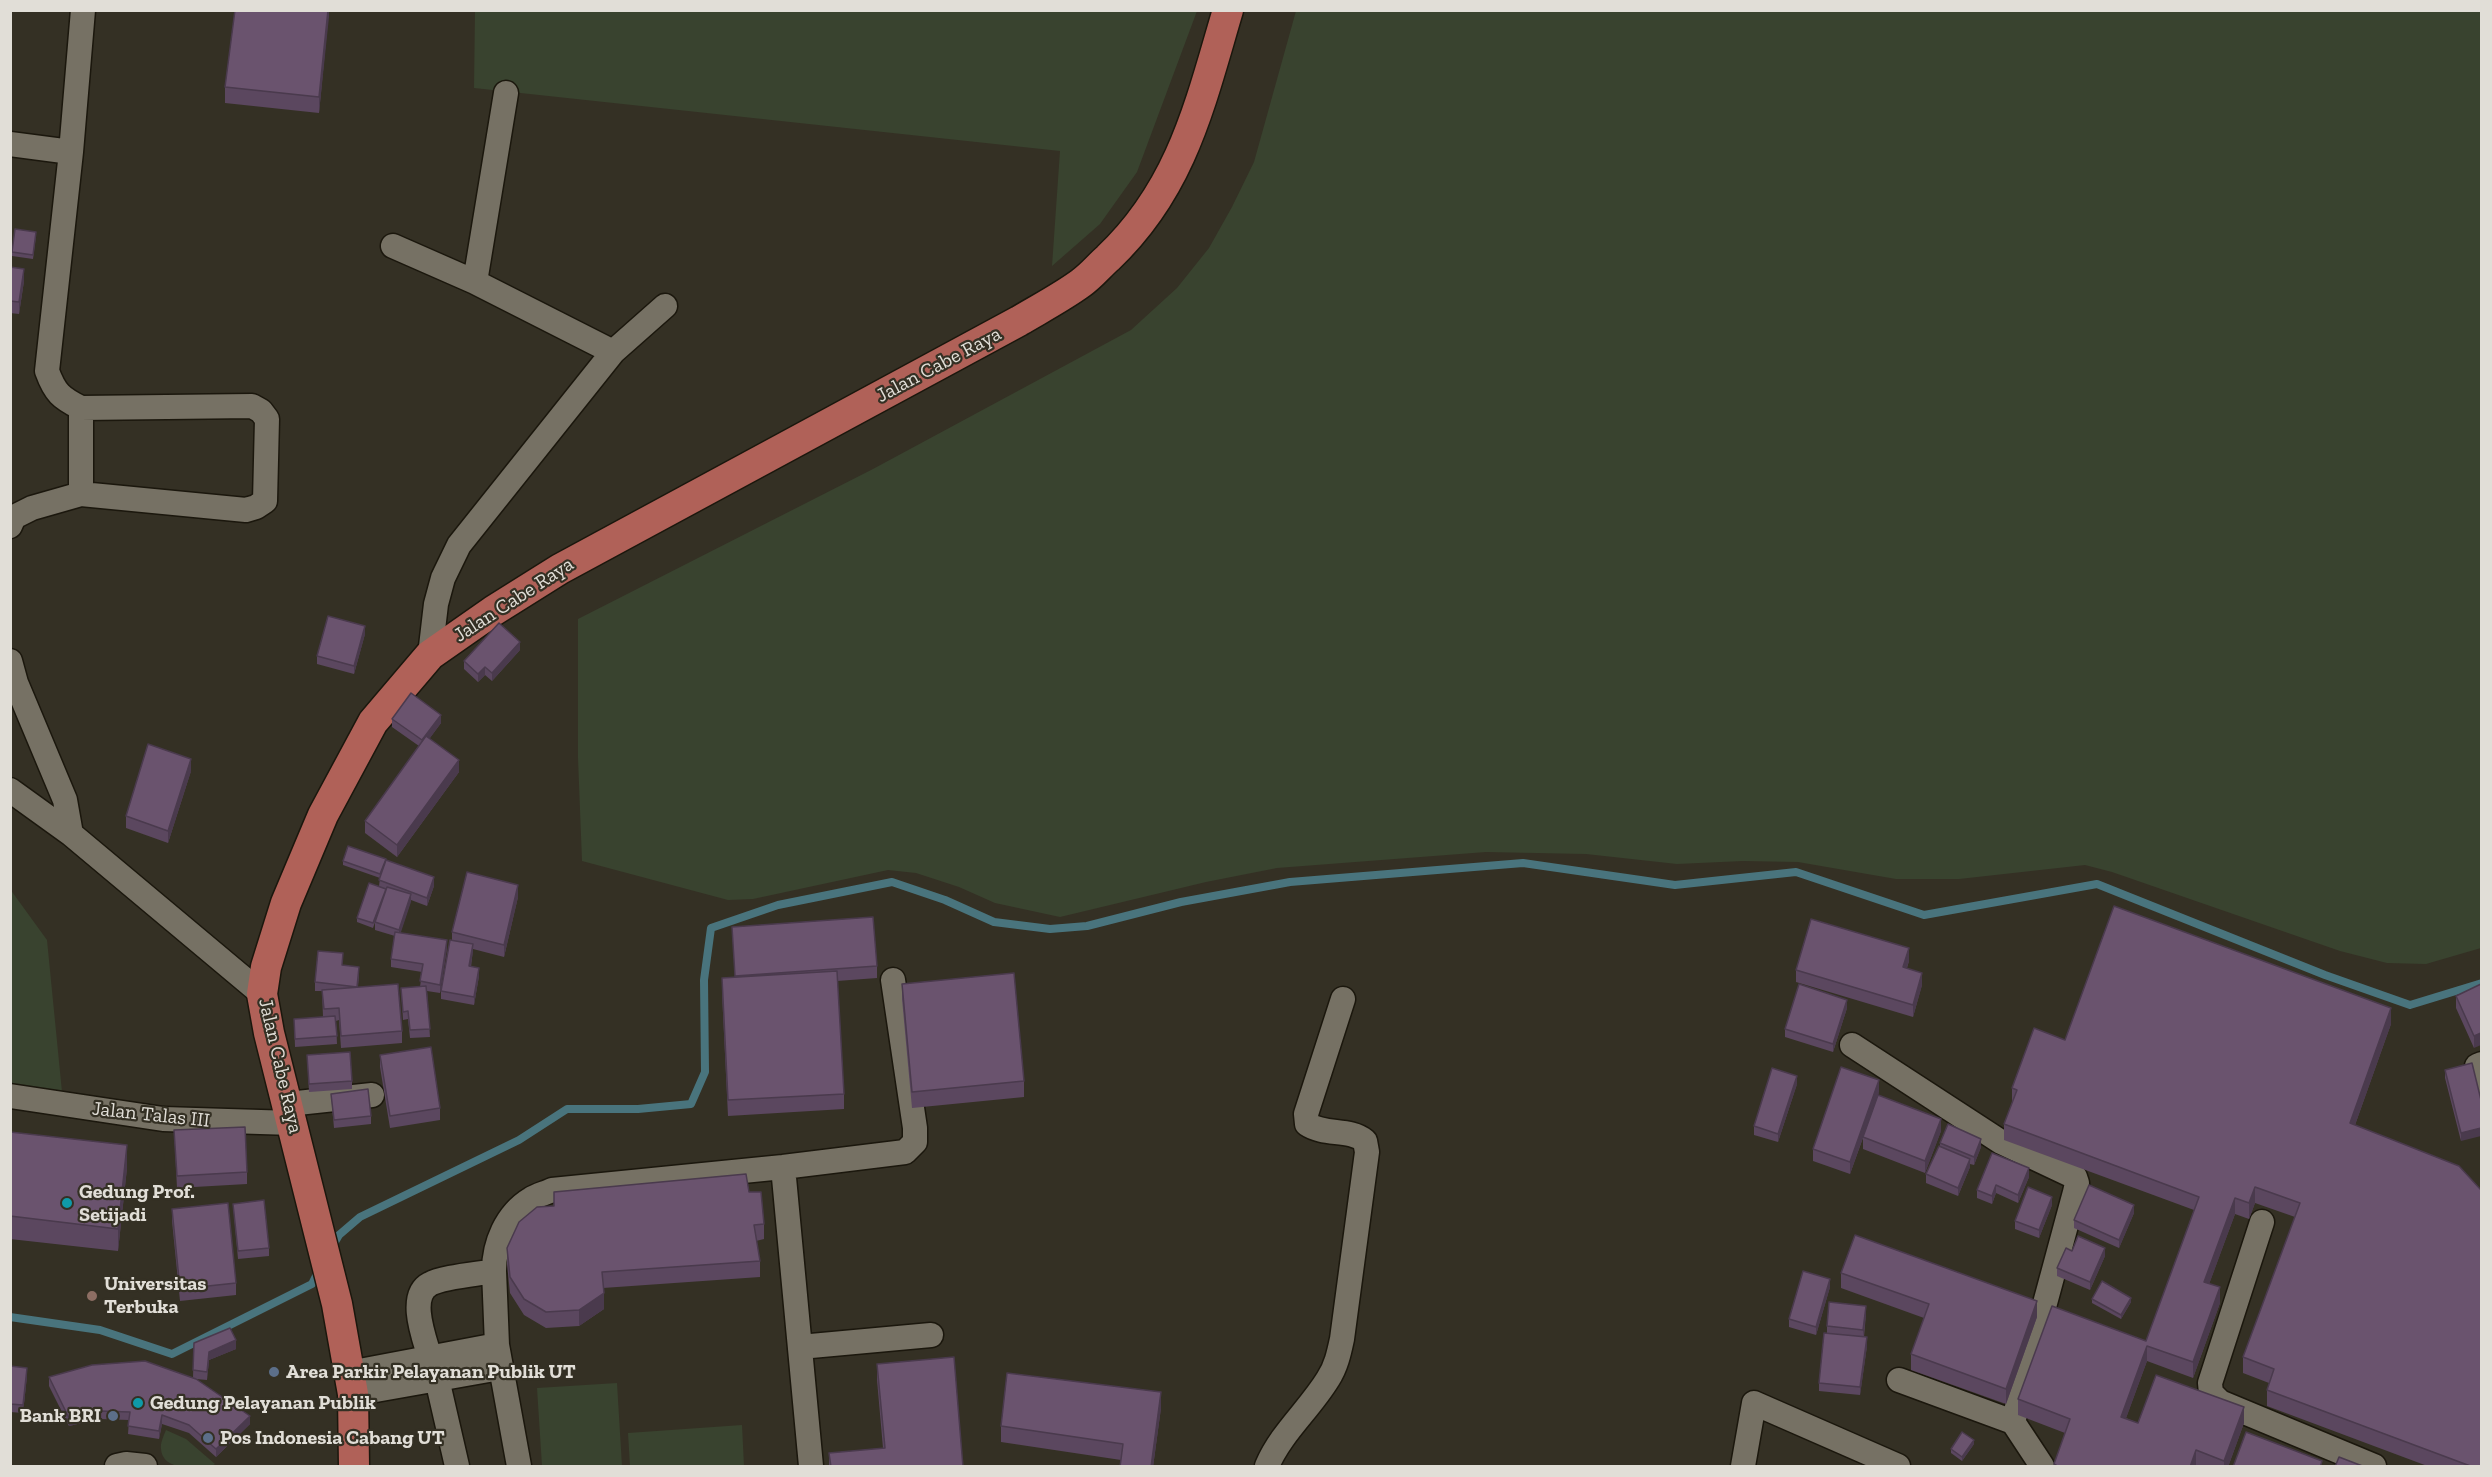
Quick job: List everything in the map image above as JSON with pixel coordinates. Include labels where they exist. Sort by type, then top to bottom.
[{"type":"main road","name":"Jalan Cabe Raya","points":[[354,1467],[351,1384],[338,1304],[269,1033],[262,994],[266,967],[286,903],[323,815],[373,722],[430,655],[493,611],[560,569],[1019,321],[1082,283],[1129,238],[1163,191],[1181,157],[1198,112],[1228,10]]},
{"type":"street","points":[[10,526],[14,517],[32,508],[81,494],[246,510],[265,501],[267,419],[261,411],[252,406],[81,408],[61,398],[47,371],[71,152],[83,10]]},
{"type":"street","points":[[475,282],[506,93]]},
{"type":"street","points":[[10,144],[71,152]]},
{"type":"street","points":[[393,246],[475,282],[613,352]]},
{"type":"street","points":[[430,655],[436,604],[443,578],[459,545],[613,352],[665,306]]},
{"type":"street","points":[[81,408],[81,494]]},
{"type":"street","points":[[10,661],[16,683],[65,800],[71,834]]},
{"type":"street","points":[[10,790],[71,834],[262,994]]},
{"type":"street","points":[[519,1467],[498,1357],[494,1271],[499,1240],[511,1216],[531,1199],[552,1190],[783,1167],[905,1152],[915,1143],[892,980]]},
{"type":"street","points":[[1267,1467],[1273,1452],[1329,1379],[1338,1358],[1342,1339],[1367,1152],[1365,1141],[1357,1135],[1314,1129],[1308,1124],[1306,1114],[1343,999]]},
{"type":"street","points":[[1852,1045],[2001,1142],[2075,1177],[2077,1183],[2075,1192],[2034,1304],[2013,1422]]},
{"type":"street","points":[[2481,1064],[2477,1066],[2481,1088]]},
{"type":"street","name":"Jalan Talas III","points":[[10,1096],[163,1119],[291,1114],[372,1095]]},
{"type":"street","points":[[783,1167],[811,1467]]},
{"type":"street","points":[[2262,1222],[2210,1383],[2211,1393],[2220,1402],[2374,1467]]},
{"type":"street","points":[[456,1467],[434,1368],[420,1322],[418,1304],[421,1292],[429,1284],[494,1271]]},
{"type":"street","points":[[800,1347],[931,1335]]},
{"type":"street","points":[[351,1384],[498,1357]]},
{"type":"street","points":[[1899,1380],[2013,1422],[2042,1467]]},
{"type":"street","points":[[1743,1467],[1754,1403],[1898,1467]]},
{"type":"street","points":[[117,1467],[126,1464],[145,1467]]},
{"type":"green space","points":[[475,11],[1197,11],[1137,172],[1100,224],[1052,266],[1060,151],[474,88]]},
{"type":"green space","points":[[1296,11],[2481,11],[2481,948],[2426,964],[2387,963],[2340,951],[2112,872],[2085,865],[1959,879],[1896,879],[1798,862],[1743,861],[1677,864],[1586,854],[1486,852],[1277,868],[1206,882],[1060,917],[995,903],[959,887],[916,873],[888,870],[753,899],[728,900],[582,861],[578,758],[578,619],[873,469],[1131,330],[1177,288],[1209,248],[1232,207],[1254,162]]},
{"type":"green space","points":[[10,889],[47,940],[63,1102],[11,1093]]},
{"type":"green space","points":[[617,1383],[622,1466],[542,1466],[537,1388]]},
{"type":"green space","points":[[742,1425],[744,1466],[630,1466],[628,1433]]},
{"type":"green space","points":[[166,1430],[186,1439],[215,1464],[189,1467],[168,1462],[163,1456],[161,1447]]},
{"type":"building","points":[[235,10],[328,10],[319,97],[225,87]]},
{"type":"building","points":[[15,229],[36,232],[33,255],[12,252]]},
{"type":"building","points":[[10,267],[24,269],[19,302],[10,301]]},
{"type":"building","points":[[328,616],[365,626],[354,666],[317,656]]},
{"type":"building","points":[[499,623],[520,642],[492,673],[485,667],[478,674],[464,661]]},
{"type":"building","points":[[411,693],[441,715],[422,740],[392,719]]},
{"type":"building","points":[[426,736],[459,760],[397,845],[365,821]]},
{"type":"building","points":[[148,744],[191,759],[168,831],[126,816]]},
{"type":"building","points":[[348,846],[386,859],[380,874],[343,861]]},
{"type":"building","points":[[386,860],[434,877],[427,898],[379,880]]},
{"type":"building","points":[[467,872],[518,885],[504,945],[452,932]]},
{"type":"building","points":[[369,883],[386,889],[373,923],[357,918]]},
{"type":"building","points":[[387,887],[411,894],[399,930],[375,922]]},
{"type":"building","points":[[2114,906],[2391,1008],[2350,1123],[2459,1166],[2481,1190],[2481,1467],[2473,1467],[2267,1390],[2274,1369],[2243,1357],[2300,1203],[2255,1187],[2249,1203],[2235,1198],[2204,1282],[2220,1287],[2193,1362],[2147,1346],[2121,1417],[2138,1423],[2156,1375],[2244,1407],[2224,1461],[2196,1450],[2190,1467],[2059,1467],[2054,1464],[2070,1419],[2018,1399],[2052,1306],[2146,1341],[2199,1197],[2004,1124],[2017,1090],[2012,1088],[2034,1028],[2065,1040]]},
{"type":"building","points":[[873,917],[877,966],[735,976],[732,927]]},
{"type":"building","points":[[1811,919],[1909,948],[1903,967],[1922,973],[1913,1005],[1796,970]]},
{"type":"building","points":[[395,932],[447,940],[440,985],[420,981],[423,964],[391,959]]},
{"type":"building","points":[[450,940],[473,944],[469,966],[479,968],[474,997],[441,991]]},
{"type":"building","points":[[318,951],[343,953],[342,965],[359,967],[357,987],[315,982]]},
{"type":"building","points":[[837,971],[844,1094],[728,1100],[722,978]]},
{"type":"building","points":[[1014,973],[1024,1081],[912,1092],[902,984]]},
{"type":"building","points":[[398,984],[402,1031],[341,1036],[339,1008],[324,1009],[322,990]]},
{"type":"building","points":[[1799,984],[1847,1000],[1833,1044],[1785,1029]]},
{"type":"building","points":[[2481,984],[2481,1033],[2474,1036],[2456,996]]},
{"type":"building","points":[[426,986],[430,1029],[410,1030],[408,1011],[403,1012],[401,988]]},
{"type":"building","points":[[335,1016],[337,1036],[295,1039],[294,1019]]},
{"type":"building","points":[[431,1047],[440,1108],[390,1116],[380,1055]]},
{"type":"building","points":[[350,1052],[352,1081],[309,1084],[307,1055]]},
{"type":"building","points":[[2472,1063],[2481,1100],[2481,1128],[2461,1133],[2445,1070]]},
{"type":"building","points":[[1841,1067],[1879,1080],[1850,1162],[1813,1149]]},
{"type":"building","points":[[1772,1068],[1797,1076],[1778,1134],[1754,1126]]},
{"type":"building","points":[[368,1089],[371,1116],[334,1120],[331,1094]]},
{"type":"building","points":[[1878,1095],[1941,1119],[1925,1161],[1863,1137]]},
{"type":"building","points":[[1948,1124],[1981,1139],[1974,1157],[1940,1143]]},
{"type":"building","points":[[245,1127],[247,1172],[177,1176],[174,1130]]},
{"type":"building","name":"Gedung Prof. Setijadi","points":[[10,1132],[127,1145],[118,1229],[10,1216]]},
{"type":"building","points":[[1939,1146],[1970,1159],[1958,1188],[1926,1174]]},
{"type":"building","points":[[1992,1153],[2029,1168],[2018,1195],[1996,1185],[1992,1196],[1977,1190]]},
{"type":"building","points":[[746,1174],[749,1192],[761,1192],[764,1224],[754,1225],[760,1261],[602,1272],[604,1293],[579,1310],[546,1312],[524,1299],[510,1277],[507,1248],[519,1222],[537,1207],[554,1206],[554,1192]]},
{"type":"building","points":[[2089,1185],[2134,1205],[2119,1240],[2074,1220]]},
{"type":"building","points":[[2028,1187],[2052,1197],[2039,1230],[2015,1221]]},
{"type":"building","points":[[264,1200],[269,1248],[238,1251],[233,1204]]},
{"type":"building","points":[[228,1203],[236,1283],[180,1289],[172,1209]]},
{"type":"building","points":[[1855,1235],[2037,1301],[2006,1389],[1911,1354],[1929,1304],[1841,1273]]},
{"type":"building","points":[[2078,1236],[2105,1248],[2090,1282],[2057,1268],[2066,1248],[2072,1251]]},
{"type":"building","points":[[1803,1271],[1830,1279],[1816,1327],[1789,1319]]},
{"type":"building","points":[[2102,1281],[2131,1298],[2121,1315],[2092,1299]]},
{"type":"building","points":[[1829,1302],[1866,1306],[1863,1330],[1827,1326]]},
{"type":"building","points":[[230,1328],[236,1340],[209,1352],[207,1372],[193,1370],[194,1343]]},
{"type":"building","points":[[1824,1333],[1867,1337],[1860,1387],[1819,1383]]},
{"type":"building","points":[[954,1357],[963,1467],[831,1467],[829,1453],[885,1448],[877,1364]]},
{"type":"building","name":"Gedung Pelayanan Publik","points":[[145,1361],[196,1379],[250,1416],[216,1449],[189,1425],[162,1415],[159,1431],[128,1426],[130,1412],[99,1411],[69,1418],[49,1377],[92,1365]]},
{"type":"building","points":[[10,1366],[27,1368],[23,1405],[10,1404]]},
{"type":"building","points":[[1007,1373],[1161,1392],[1151,1467],[1120,1467],[1123,1444],[1001,1426]]},
{"type":"building","points":[[1962,1432],[1974,1440],[1962,1457],[1951,1449]]},
{"type":"building","points":[[2246,1432],[2322,1461],[2320,1467],[2233,1467]]},
{"type":"building","points":[[2339,1457],[2365,1467],[2335,1467]]},
{"type":"waterway","points":[[332,1247],[339,1235],[360,1217],[519,1140],[567,1109],[638,1109],[691,1104],[705,1072],[704,980],[711,928],[778,905],[892,882],[945,900],[994,922],[1050,929],[1087,926],[1181,902],[1290,882],[1523,863],[1675,885],[1796,872],[1924,915],[2097,884],[2325,975],[2410,1005],[2482,983]]},
{"type":"waterway","points":[[10,1317],[100,1330],[172,1354],[312,1284],[319,1270]]},
{"type":"place","name":"Gedung Prof. Setijadi","points":[[67,1203]]},
{"type":"place","name":"Universitas Terbuka","points":[[92,1296]]},
{"type":"place","name":"Area Parkir Pelayanan Publik UT","points":[[274,1372]]},
{"type":"place","name":"Gedung Pelayanan Publik","points":[[138,1403]]},
{"type":"place","name":"Bank BRI","points":[[113,1416]]},
{"type":"place","name":"Pos Indonesia Cabang UT","points":[[208,1438]]}]
